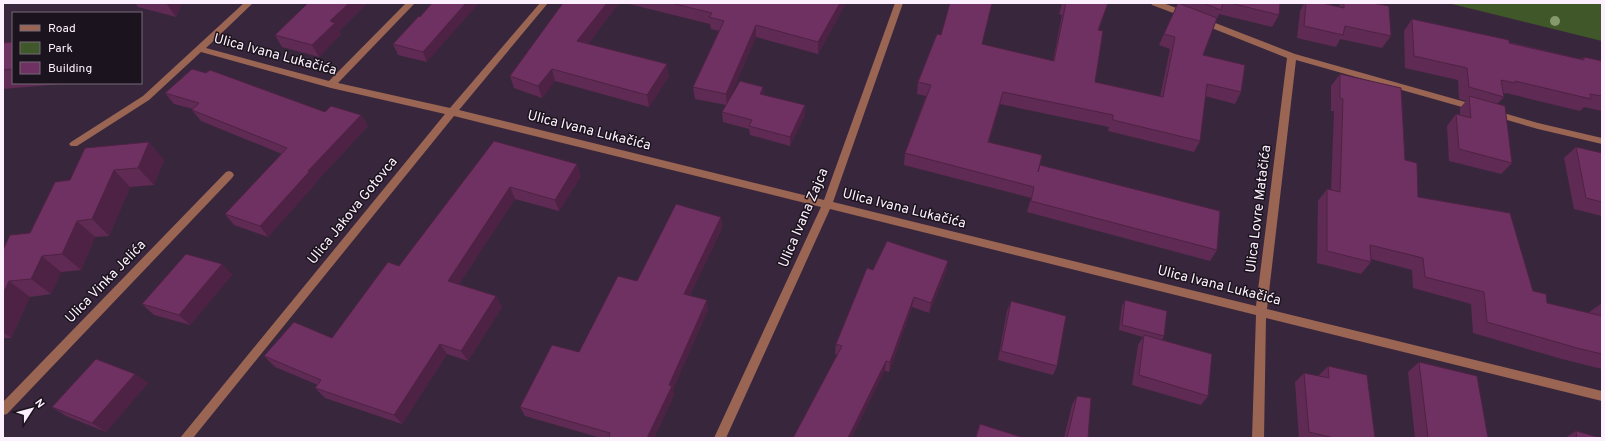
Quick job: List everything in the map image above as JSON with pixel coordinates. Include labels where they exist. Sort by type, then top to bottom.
[{"type":"street","points":[[74,144],[146,98],[249,3]]},
{"type":"street","points":[[331,85],[411,3]]},
{"type":"street","name":"Ulica Jakova Gotovca","points":[[186,438],[452,112],[544,3]]},
{"type":"street","name":"Ulica Ivana Zajca","points":[[720,438],[827,204],[899,3]]},
{"type":"street","points":[[1155,3],[1292,56],[1538,126],[1602,141]]},
{"type":"street","name":"Ulica Ivana Lukačića","points":[[199,49],[331,85],[452,112],[1602,396]]},
{"type":"street","name":"Ulica Lovre Matačića","points":[[1258,438],[1261,311],[1292,56]]},
{"type":"street","name":"Ulica Vinka Jelića","points":[[3,410],[229,175]]},
{"type":"green space","points":[[1448,3],[1602,3],[1602,41]]},
{"type":"building","points":[[308,3],[349,3],[330,21],[335,23],[312,45],[275,35]]},
{"type":"building","points":[[432,3],[466,3],[423,52],[393,44],[419,16],[420,17]]},
{"type":"building","points":[[563,3],[607,3],[577,41],[667,64],[647,95],[552,69],[538,86],[510,76]]},
{"type":"building","points":[[671,3],[840,3],[818,42],[756,25],[726,94],[693,87],[724,21],[709,17],[712,13]]},
{"type":"building","points":[[950,3],[992,3],[982,44],[1054,61],[1066,3],[1108,3],[1098,30],[1103,31],[1095,82],[1163,97],[1175,37],[1164,34],[1178,3],[1217,18],[1203,55],[1245,65],[1241,92],[1207,84],[1200,141],[1113,120],[1113,115],[1003,92],[988,142],[1042,155],[1038,172],[1040,165],[1220,211],[1217,250],[1031,201],[1034,187],[905,153],[931,85],[918,82],[937,34],[941,35]]},
{"type":"building","points":[[1203,3],[1223,3],[1221,10]]},
{"type":"building","points":[[1230,3],[1280,3],[1279,15]]},
{"type":"building","points":[[1306,3],[1321,3],[1344,8],[1344,3],[1372,3],[1389,6],[1391,36],[1345,26],[1343,35],[1304,26]]},
{"type":"building","points":[[1412,19],[1509,40],[1509,43],[1584,60],[1584,57],[1602,61],[1602,96],[1590,94],[1591,99],[1515,81],[1515,83],[1501,80],[1504,97],[1469,87],[1467,68],[1414,56]]},
{"type":"building","points":[[12,42],[12,69],[3,70],[3,43]]},
{"type":"building","points":[[192,69],[206,73],[210,70],[325,112],[331,106],[361,115],[308,171],[309,172],[260,226],[225,214],[287,148],[192,110],[199,103],[165,93]]},
{"type":"building","points":[[1340,74],[1401,88],[1405,160],[1417,163],[1418,197],[1510,213],[1533,291],[1546,294],[1547,303],[1602,316],[1602,354],[1487,322],[1484,292],[1425,277],[1423,258],[1370,245],[1371,262],[1327,251],[1327,189],[1340,192],[1343,99],[1340,98]]},
{"type":"building","points":[[740,81],[763,87],[760,94],[805,105],[790,137],[749,126],[752,120],[722,112]]},
{"type":"building","points":[[1469,96],[1505,106],[1512,163],[1459,149],[1456,114],[1471,118]]},
{"type":"building","points":[[494,141],[577,164],[555,200],[510,187],[448,281],[496,296],[461,351],[440,344],[394,415],[315,388],[321,380],[264,356],[294,322],[332,338],[388,262],[399,266]]},
{"type":"building","points":[[149,142],[138,168],[114,170],[92,219],[77,221],[62,254],[42,256],[31,279],[9,281],[3,294],[3,250],[10,235],[30,233],[55,182],[70,180],[85,148]]},
{"type":"building","points":[[1576,147],[1602,153],[1602,202],[1586,198]]},
{"type":"building","points":[[676,204],[721,217],[684,294],[707,300],[669,385],[672,386],[647,438],[609,438],[610,433],[520,407],[552,345],[579,352],[618,276],[637,281]]},
{"type":"building","points":[[887,241],[948,261],[931,303],[914,297],[890,362],[886,361],[848,438],[793,438],[842,346],[836,344],[867,268],[873,270]]},
{"type":"building","points":[[186,254],[222,264],[179,315],[142,304]]},
{"type":"building","points":[[1125,300],[1167,311],[1164,336],[1122,325]]},
{"type":"building","points":[[1011,301],[1066,316],[1057,366],[1001,351]]},
{"type":"building","points":[[1144,335],[1212,354],[1208,396],[1139,375]]},
{"type":"building","points":[[96,359],[135,374],[92,423],[52,407]]},
{"type":"building","points":[[1419,362],[1477,376],[1488,438],[1428,438]]},
{"type":"building","points":[[1328,366],[1367,375],[1375,438],[1334,438],[1309,432],[1304,373],[1329,378]]},
{"type":"building","points":[[1077,396],[1091,398],[1088,438],[1067,438]]},
{"type":"building","points":[[980,424],[1024,438],[976,438]]},
{"type":"building","points":[[1576,431],[1601,438],[1577,438]]}]
